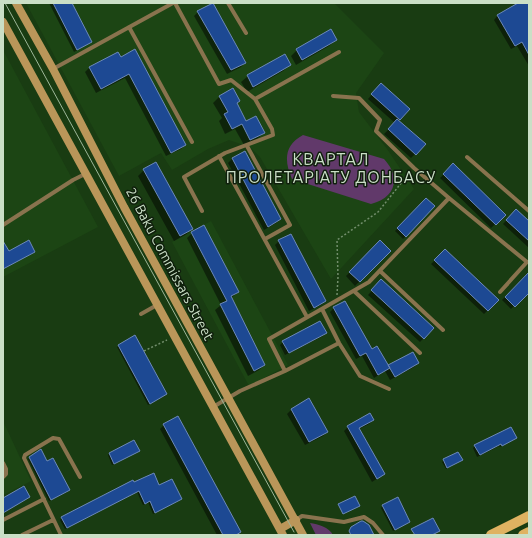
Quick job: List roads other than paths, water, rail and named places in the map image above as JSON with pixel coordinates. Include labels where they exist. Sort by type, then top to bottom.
[{"type":"main road","points":[[491,535],[529,516]]},
{"type":"main road","points":[[524,535],[529,532]]},
{"type":"street","name":"26 Baku Commissars Street","points":[[16,3],[53,69],[124,207],[228,398],[299,518],[303,535]]},
{"type":"street","points":[[3,22],[282,532],[299,518]]},
{"type":"lane","points":[[53,69],[174,3],[218,84],[231,80],[255,99],[272,130],[272,135],[247,146],[225,153],[184,177],[202,211]]},
{"type":"lane","points":[[228,3],[246,33]]},
{"type":"lane","points":[[129,28],[192,142]]},
{"type":"lane","points":[[255,99],[339,52]]},
{"type":"lane","points":[[333,96],[360,98],[380,120],[376,131],[414,168],[528,262],[500,292]]},
{"type":"lane","points":[[247,146],[290,225],[265,239]]},
{"type":"lane","points":[[219,156],[307,317]]},
{"type":"lane","points":[[467,157],[529,211]]},
{"type":"lane","points":[[3,225],[73,180],[85,174]]},
{"type":"lane","points":[[285,371],[269,339],[369,282],[450,198]]},
{"type":"lane","points":[[380,271],[443,330]]},
{"type":"lane","points":[[354,291],[420,353]]},
{"type":"lane","points":[[141,314],[157,304]]},
{"type":"lane","points":[[322,309],[339,343],[360,376],[389,389]]},
{"type":"lane","points":[[213,407],[240,391],[285,371],[339,343]]},
{"type":"lane","points":[[61,535],[24,458],[25,455],[53,438],[59,439],[80,477]]},
{"type":"lane","points":[[3,463],[6,469],[6,474],[3,477]]},
{"type":"lane","points":[[3,520],[44,499]]},
{"type":"lane","points":[[299,518],[344,522],[364,517],[373,523],[383,535]]},
{"type":"lane","points":[[22,535],[54,520]]},
{"type":"tram line","points":[[5,3],[294,532]]},
{"type":"district","name":"КВАРТАЛ ПРОЛЕТАРІАТУ ДОНБАСУ","points":[[331,168]]}]
